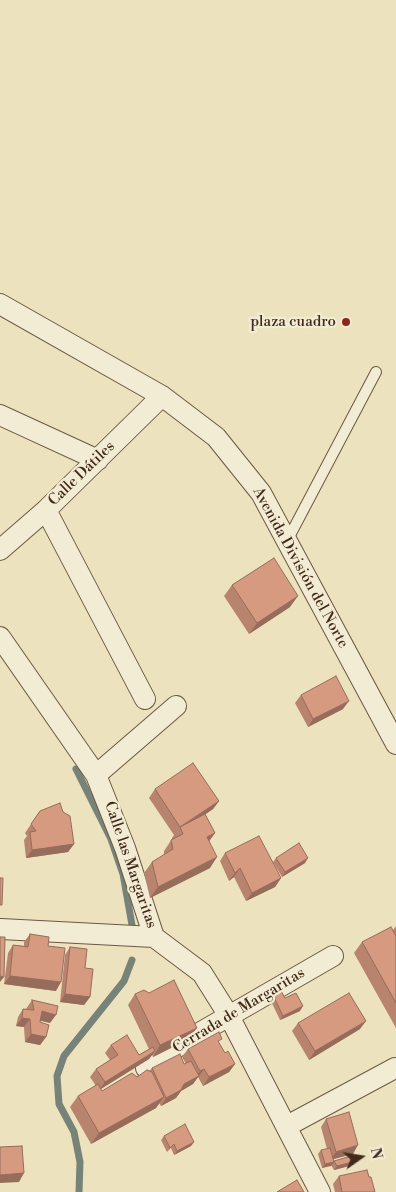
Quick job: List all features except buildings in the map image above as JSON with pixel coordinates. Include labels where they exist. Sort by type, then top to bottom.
[{"type":"street","name":"Avenida División del Norte","points":[[0,304],[162,396],[216,437],[261,493],[396,744]]},
{"type":"street","name":"Calle Dátiles","points":[[0,550],[46,510],[162,396]]},
{"type":"street","points":[[0,415],[98,460]]},
{"type":"street","points":[[46,510],[145,699]]},
{"type":"street","name":"Calle las Margaritas","points":[[0,637],[96,775],[125,848],[154,937],[202,973],[229,1016],[320,1192]]},
{"type":"street","points":[[96,775],[176,706]]},
{"type":"street","points":[[1,929],[154,937]]},
{"type":"street","name":"Cerrada de Margaritas","points":[[146,1068],[229,1016],[333,956]]},
{"type":"street","points":[[287,1126],[395,1068]]},
{"type":"lane","points":[[287,541],[376,372]]},
{"type":"waterway","points":[[76,769],[111,839],[123,874],[132,925]]},
{"type":"waterway","points":[[79,1192],[80,1162],[74,1132],[59,1104],[57,1076],[64,1056],[124,981],[132,960]]},
{"type":"place","name":"plaza cuadro","points":[[346,322]]}]
